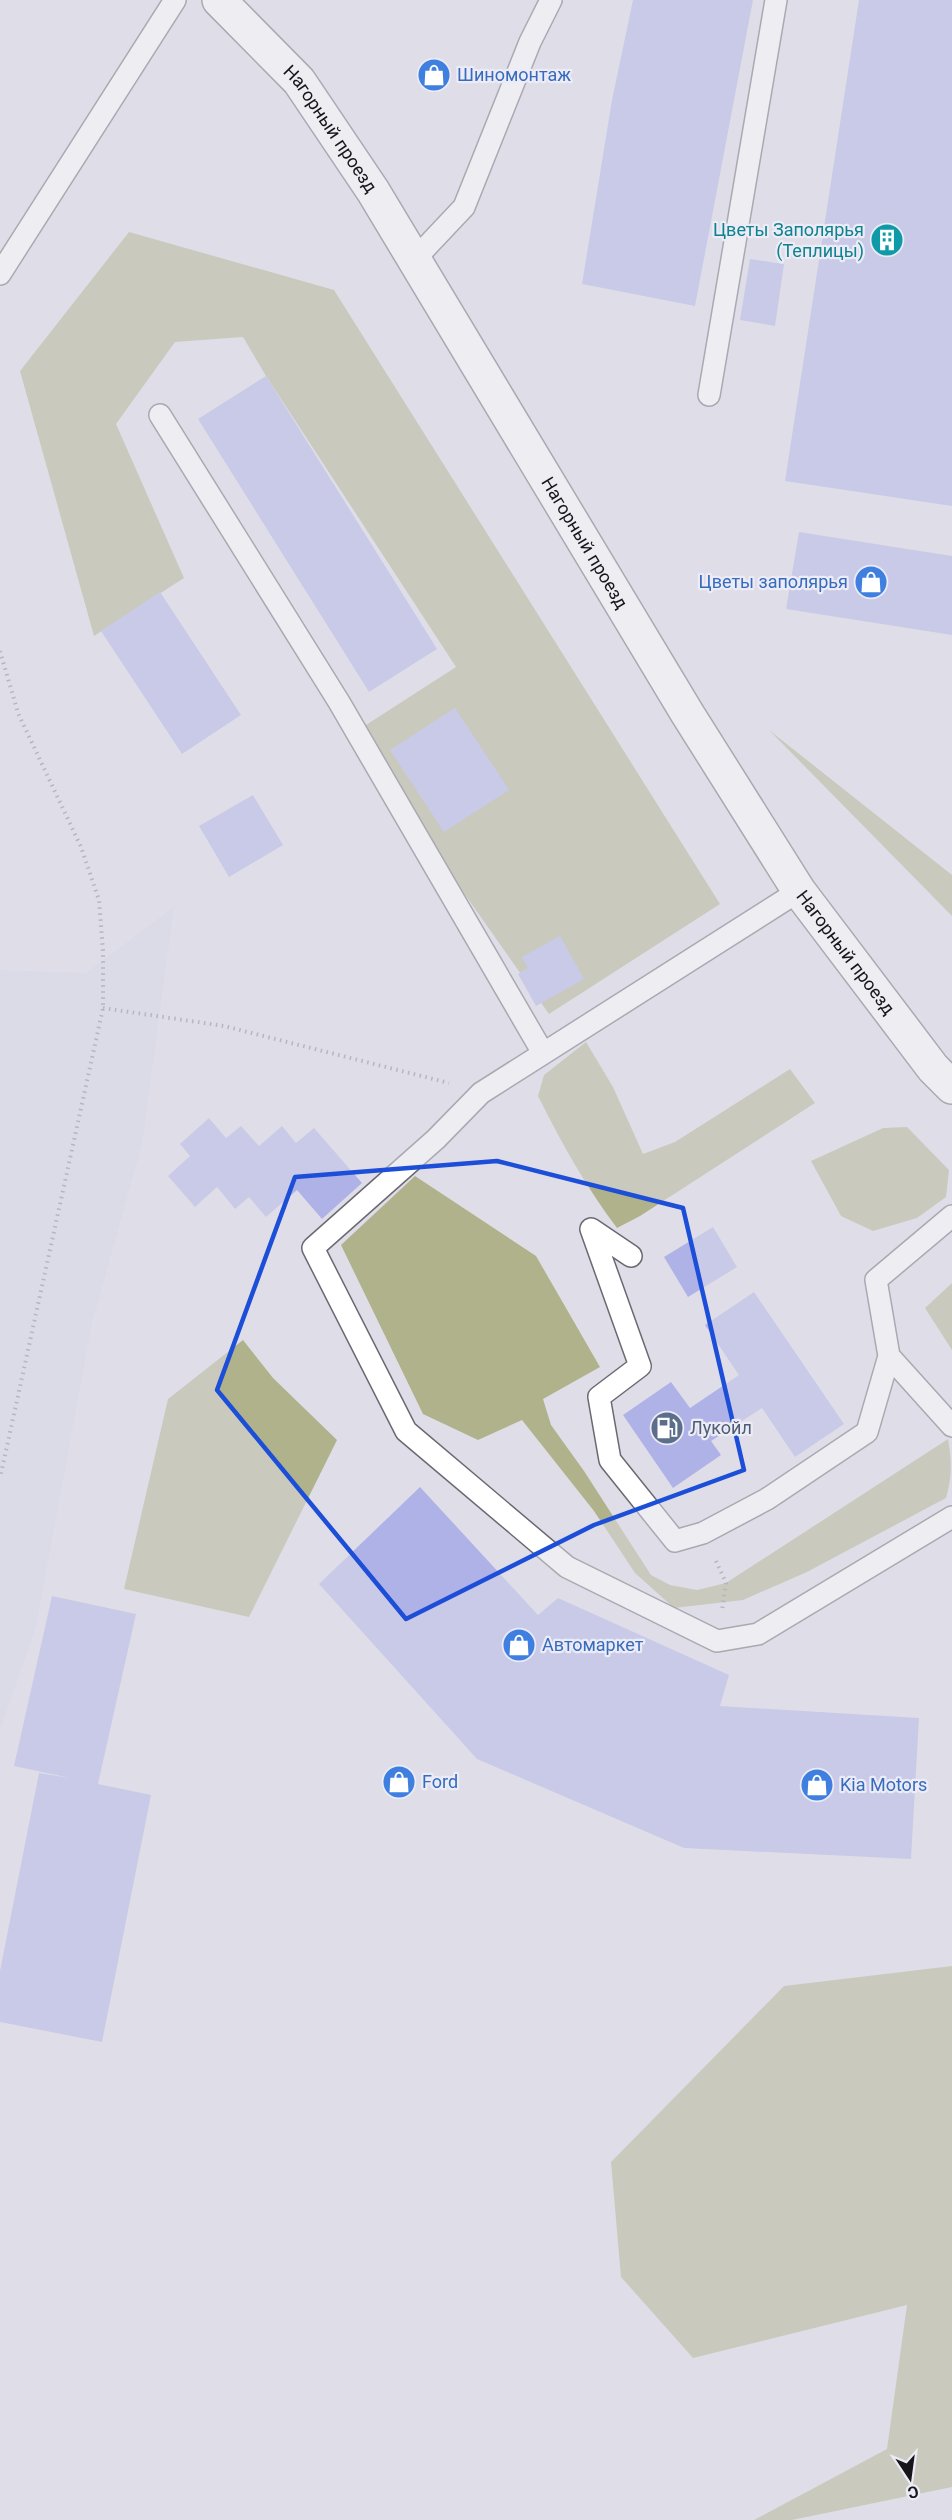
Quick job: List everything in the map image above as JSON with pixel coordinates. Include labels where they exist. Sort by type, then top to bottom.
[{"type":"main road","name":"Нагорный проезд","points":[[219,0],[299,81],[373,191],[687,712],[800,891],[933,1068],[952,1088]]},
{"type":"lane","points":[[0,274],[176,0]]},
{"type":"lane","points":[[414,260],[464,207],[530,42],[552,0]]},
{"type":"lane","points":[[709,394],[776,0]]},
{"type":"lane","points":[[160,414],[339,702],[543,1053]]},
{"type":"lane","points":[[800,891],[481,1093],[436,1139],[313,1248],[406,1431],[567,1567],[717,1641],[758,1634],[952,1516]]},
{"type":"lane","points":[[632,1256],[591,1229],[640,1366],[599,1396],[610,1460],[675,1540],[703,1533],[766,1499],[867,1432],[889,1356],[876,1280],[952,1216]]},
{"type":"lane","points":[[889,1356],[952,1426]]},
{"type":"path","points":[[0,651],[18,713],[81,847],[99,900],[103,951],[103,1008],[0,1478]]},
{"type":"path","points":[[103,1008],[224,1026],[389,1066],[481,1093]]},
{"type":"path","points":[[703,1533],[726,1583],[717,1641]]},
{"type":"highlighted area","points":[[497,1161],[683,1208],[744,1470],[594,1525],[406,1619],[217,1390],[295,1177]]},
{"type":"shaded area","points":[[174,907],[142,1145],[92,1323],[36,1627],[0,1730],[0,970],[86,973]]},
{"type":"green space","points":[[129,232],[334,290],[720,904],[549,1014],[352,734],[456,667],[266,376],[243,337],[175,342],[116,424],[184,578],[94,636],[20,371]]},
{"type":"green space","points":[[769,730],[952,875],[952,916]]},
{"type":"green space","points":[[586,1042],[613,1087],[643,1154],[675,1142],[790,1069],[815,1103],[640,1216],[617,1228],[574,1164],[538,1096],[544,1075]]},
{"type":"green space","points":[[907,1127],[949,1170],[946,1197],[917,1218],[873,1231],[841,1216],[811,1161],[883,1128]]},
{"type":"green space","points":[[415,1176],[536,1256],[600,1367],[543,1399],[551,1425],[584,1471],[651,1575],[670,1585],[697,1590],[726,1583],[948,1439],[951,1469],[946,1498],[807,1572],[743,1600],[674,1608],[635,1573],[594,1511],[522,1420],[478,1440],[423,1414],[341,1245]]},
{"type":"green space","points":[[952,1283],[952,1350],[925,1308]]},
{"type":"green space","points":[[243,1340],[273,1378],[337,1440],[249,1617],[124,1589],[168,1399]]},
{"type":"green space","points":[[952,1966],[952,2487],[792,2520],[754,2520],[887,2449],[907,2305],[693,2358],[621,2277],[611,2162],[784,1986]]},
{"type":"building","points":[[633,0],[753,0],[695,306],[582,284],[612,100]]},
{"type":"building","name":"Цветы Заполярья (Теплицы)","points":[[859,0],[952,0],[952,506],[785,481]]},
{"type":"building","name":"Шиномонтаж","points":[[433,57],[449,66],[435,93],[419,85]]},
{"type":"building","points":[[750,259],[784,264],[775,326],[740,320]]},
{"type":"building","points":[[266,376],[437,649],[369,692],[198,419]]},
{"type":"building","name":"Цветы заполярья","points":[[799,532],[952,556],[952,635],[786,609]]},
{"type":"building","points":[[160,592],[241,715],[182,754],[101,631]]},
{"type":"building","points":[[455,708],[509,790],[444,832],[390,750]]},
{"type":"building","points":[[253,795],[283,845],[229,877],[199,826]]},
{"type":"building","points":[[560,936],[584,979],[536,1006],[518,974],[528,968],[522,957]]},
{"type":"building","points":[[209,1118],[226,1138],[241,1126],[259,1146],[282,1126],[296,1143],[314,1128],[362,1183],[322,1219],[297,1190],[266,1217],[249,1197],[235,1209],[217,1187],[195,1207],[168,1176],[190,1156],[180,1144]]},
{"type":"building","points":[[713,1227],[737,1267],[688,1297],[664,1257]]},
{"type":"building","points":[[754,1292],[844,1424],[795,1457],[762,1408],[711,1441],[721,1455],[673,1488],[623,1415],[671,1382],[690,1408],[739,1375],[705,1325]]},
{"type":"building","name":"Автомаркет","points":[[420,1487],[538,1615],[558,1598],[729,1675],[720,1706],[919,1718],[911,1859],[684,1848],[477,1759],[319,1584]]},
{"type":"building","points":[[52,1596],[136,1614],[98,1784],[151,1795],[102,2042],[0,2022],[0,1971],[39,1773],[70,1778],[14,1766]]},
{"type":"place","name":"Шиномонтаж","points":[[434,75]]},
{"type":"place","name":"Цветы Заполярья (Теплицы)","points":[[887,240]]},
{"type":"place","name":"Цветы заполярья","points":[[871,582]]},
{"type":"place","name":"Лукойл","points":[[667,1428]]},
{"type":"place","name":"Автомаркет","points":[[519,1645]]},
{"type":"place","name":"Ford","points":[[399,1782]]},
{"type":"place","name":"Kia Motors","points":[[817,1785]]}]
